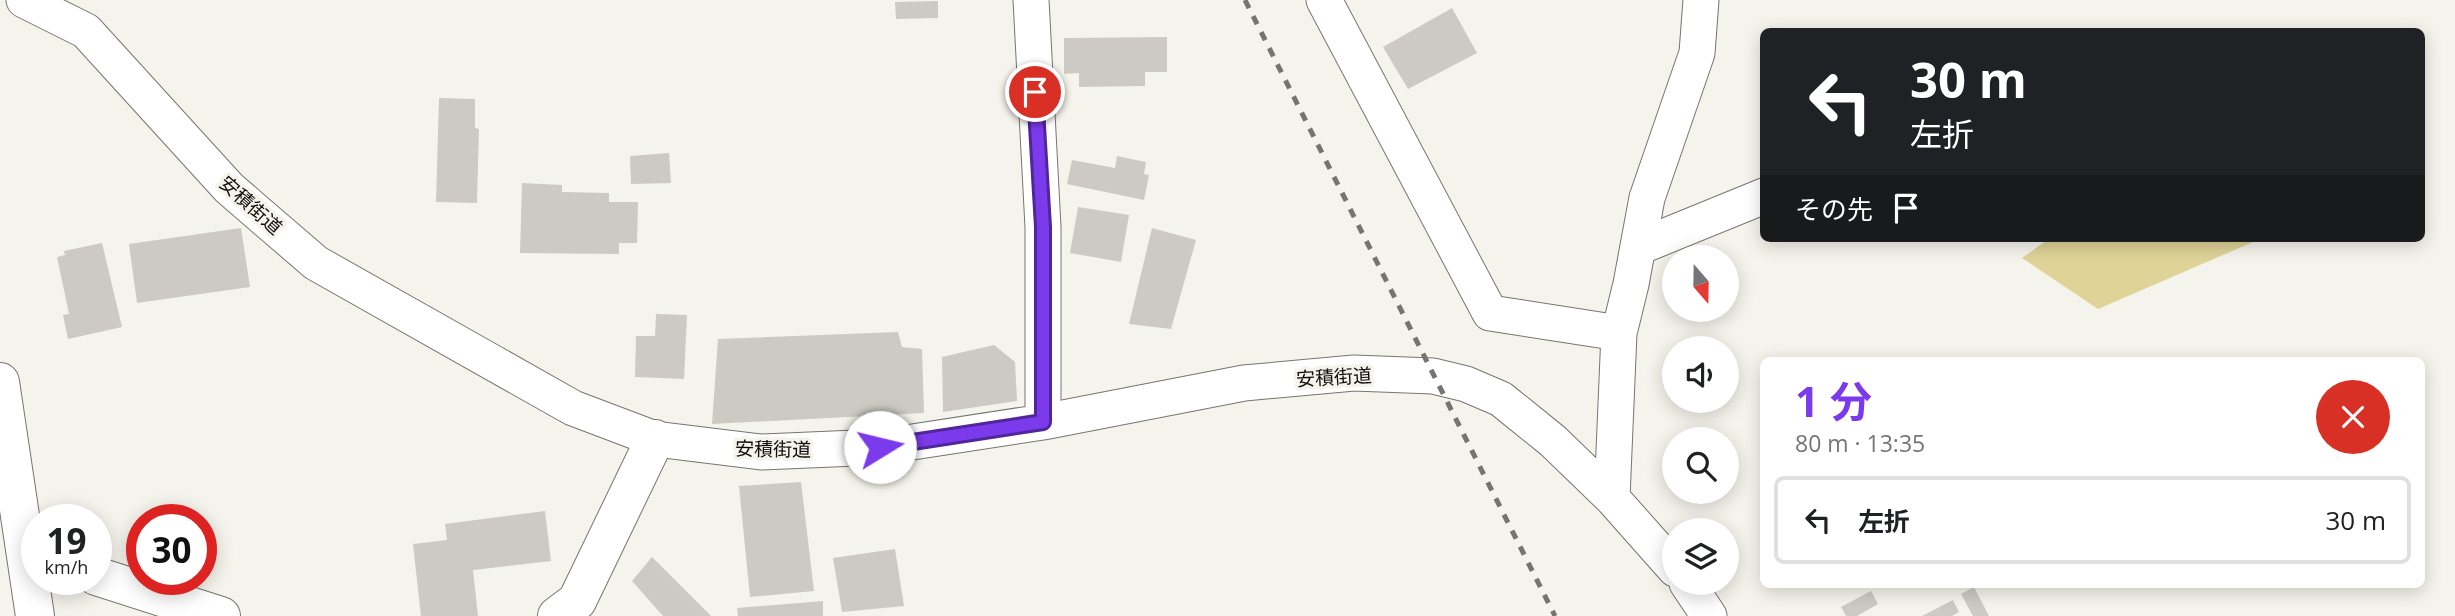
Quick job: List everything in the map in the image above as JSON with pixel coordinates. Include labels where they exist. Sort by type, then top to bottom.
[{"type":"street","name":"安積街道","points":[[24,0],[86,31],[229,188],[316,263],[573,408],[654,439],[761,452],[880,447],[1043,422],[1244,383],[1354,373],[1433,376],[1466,384],[1501,399],[1553,441],[1612,498],[1662,554]]},
{"type":"street","points":[[1031,0],[1043,227],[1043,422]]},
{"type":"street","points":[[1324,0],[1490,313],[1619,332]]},
{"type":"street","points":[[1612,498],[1619,332],[1639,247],[1647,198],[1697,53],[1701,0]]},
{"type":"street","points":[[1639,247],[1760,198]]},
{"type":"street","points":[[0,382],[21,549]]},
{"type":"street","points":[[575,611],[654,439]]},
{"type":"street","points":[[112,581],[221,616]]},
{"type":"street","points":[[31,595],[35,616]]},
{"type":"street","points":[[1695,595],[1709,616]]},
{"type":"shaded area","points":[[2044,242],[2253,242],[2098,309],[2022,258]]},
{"type":"building","points":[[938,1],[938,18],[896,19],[895,2]]},
{"type":"building","points":[[1452,8],[1477,53],[1408,89],[1383,47]]},
{"type":"building","points":[[1167,37],[1167,72],[1145,72],[1145,86],[1079,87],[1079,73],[1064,74],[1064,38]]},
{"type":"building","points":[[439,98],[475,99],[475,128],[479,129],[477,203],[436,202]]},
{"type":"building","points":[[669,153],[671,183],[631,184],[630,156]]},
{"type":"building","points":[[1117,156],[1146,162],[1144,174],[1149,175],[1144,200],[1067,184],[1072,160],[1115,168]]},
{"type":"building","points":[[522,183],[562,185],[562,192],[609,193],[609,202],[638,202],[637,243],[619,243],[619,254],[520,253]]},
{"type":"building","points":[[1078,207],[1129,215],[1121,262],[1070,253]]},
{"type":"building","points":[[241,228],[250,287],[137,303],[129,244]]},
{"type":"building","points":[[1152,228],[1196,240],[1171,329],[1129,324]]},
{"type":"building","points":[[102,243],[122,327],[68,339],[63,315],[69,314],[57,257],[65,255],[64,251]]},
{"type":"building","points":[[656,314],[687,315],[684,379],[635,377],[636,336],[655,336]]},
{"type":"building","points":[[898,332],[902,347],[922,349],[924,413],[712,424],[718,339]]},
{"type":"building","points":[[994,345],[1015,362],[1017,401],[943,412],[942,357]]},
{"type":"building","points":[[801,482],[814,591],[750,597],[739,486]]},
{"type":"building","points":[[545,511],[551,561],[473,570],[478,616],[421,616],[413,544],[447,540],[445,524]]},
{"type":"building","points":[[895,549],[904,606],[842,612],[833,558]]},
{"type":"building","points":[[652,557],[711,616],[663,616],[632,581]]},
{"type":"building","points":[[1975,588],[1989,616],[1973,616],[1961,594]]},
{"type":"building","points":[[1871,591],[1878,604],[1857,616],[1846,616],[1841,607]]},
{"type":"building","points":[[1953,600],[1959,612],[1952,616],[1922,616]]},
{"type":"building","points":[[823,601],[823,616],[738,616],[737,608]]},
{"type":"railway","points":[[1245,0],[1555,616]]},
{"type":"route","points":[[880,447],[1043,422],[1043,227],[1035,92]]}]
